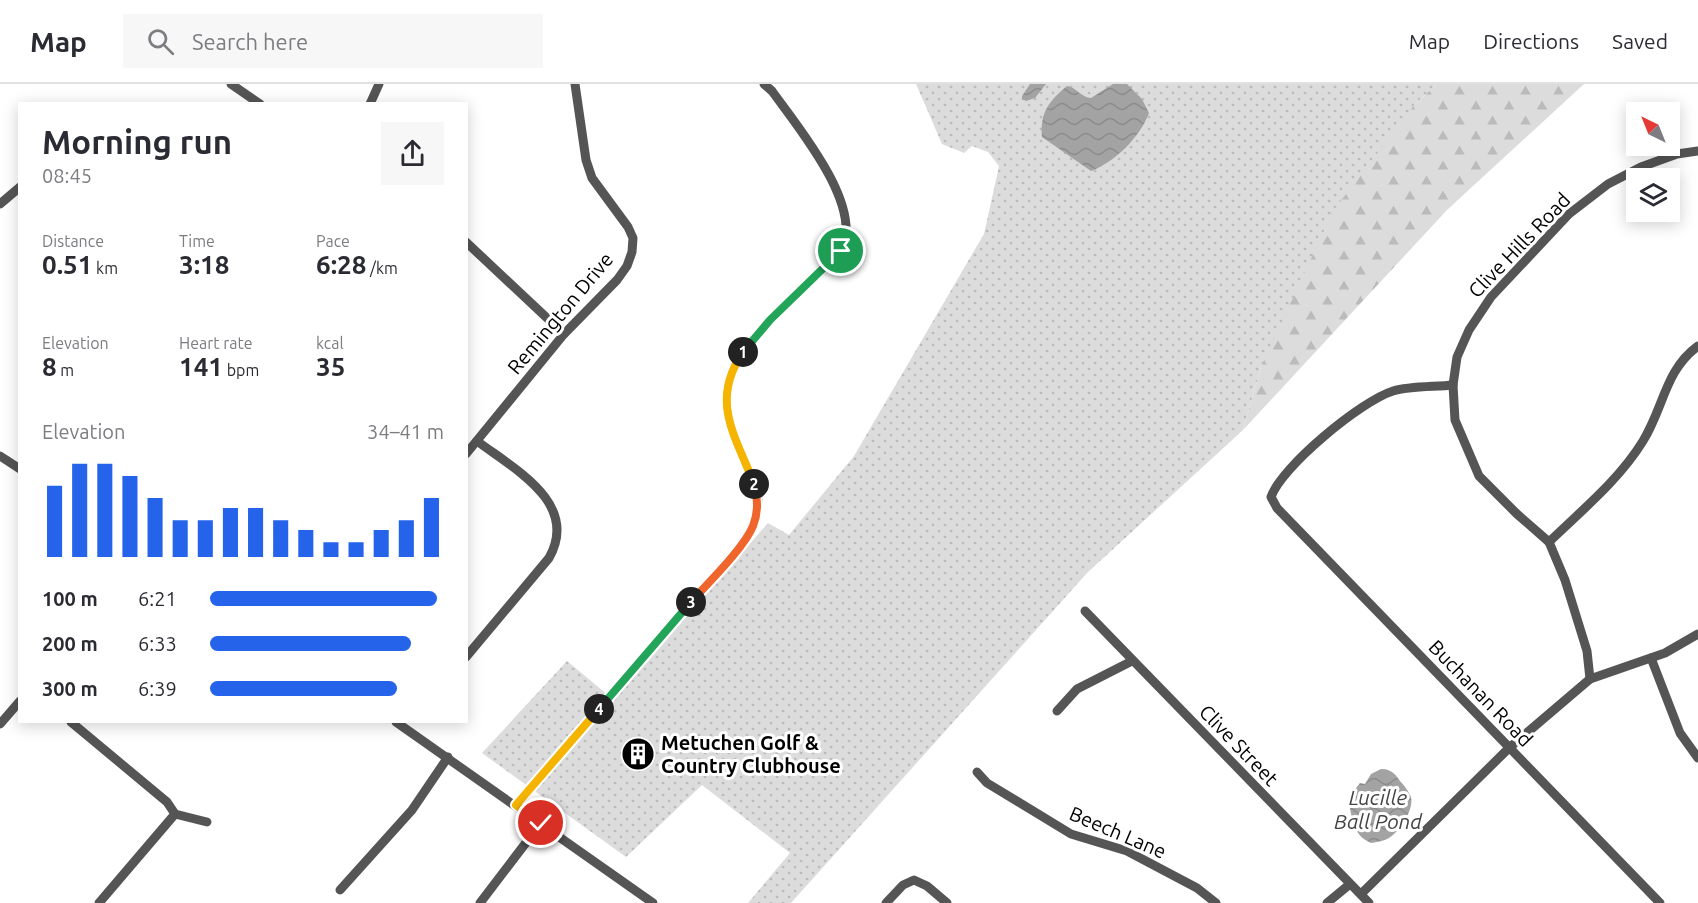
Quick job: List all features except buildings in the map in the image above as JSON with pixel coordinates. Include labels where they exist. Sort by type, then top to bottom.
[{"type":"street","points":[[231,84],[257,102]]},
{"type":"street","points":[[371,102],[379,84]]},
{"type":"street","name":"Remington Drive","points":[[468,452],[564,334],[617,280],[627,266],[632,252],[633,238],[628,227],[592,178],[586,160],[575,84]]},
{"type":"street","points":[[516,805],[735,552],[753,526],[758,500],[726,409],[728,382],[732,369],[753,339],[841,251],[847,233],[842,206],[822,163],[764,84]]},
{"type":"street","name":"Clive Hills Road","points":[[1590,679],[1587,651],[1565,580],[1548,542],[1479,476],[1455,420],[1453,385],[1458,357],[1469,330],[1491,297],[1569,214],[1608,184],[1641,167],[1677,154],[1698,151]]},
{"type":"street","points":[[0,204],[18,189]]},
{"type":"street","points":[[468,244],[564,334]]},
{"type":"street","points":[[1548,542],[1617,476],[1631,458],[1656,417],[1678,364],[1698,346]]},
{"type":"street","name":"Buchanan Road","points":[[1453,385],[1395,390],[1369,402],[1312,447],[1274,488],[1270,498],[1277,508],[1660,903]]},
{"type":"street","points":[[468,655],[549,558],[555,548],[557,538],[557,525],[547,497],[477,441]]},
{"type":"street","points":[[0,456],[18,468]]},
{"type":"street","name":"Clive Street","points":[[1084,610],[1369,903]]},
{"type":"street","points":[[1361,894],[1509,748],[1590,679],[1651,658],[1698,634]]},
{"type":"street","points":[[1651,658],[1680,733],[1698,758]]},
{"type":"street","points":[[1057,711],[1077,689],[1132,661]]},
{"type":"street","points":[[0,724],[18,703]]},
{"type":"street","points":[[72,723],[167,802],[175,814],[207,822]]},
{"type":"street","points":[[409,725],[448,757],[653,903]]},
{"type":"street","points":[[340,890],[412,810],[448,757]]},
{"type":"street","name":"Beech Lane","points":[[977,772],[987,783],[1071,834],[1127,851],[1197,888],[1216,903]]},
{"type":"street","points":[[99,903],[175,814]]},
{"type":"street","points":[[480,903],[541,823]]},
{"type":"street","points":[[886,903],[903,885],[914,879],[927,886],[947,903]]},
{"type":"street","points":[[1327,903],[1350,884]]},
{"type":"street","points":[[636,903],[642,895]]},
{"type":"green space","points":[[916,84],[1437,84],[1415,104],[1261,367],[1243,430],[1087,573],[791,903],[748,903],[790,853],[702,785],[626,857],[482,753],[567,661],[614,700],[768,523],[789,535],[854,456],[984,234],[999,166],[988,152],[972,146],[964,153],[942,144]]},
{"type":"green space","points":[[1437,84],[1584,84],[1447,210],[1243,430],[1261,367],[1333,211],[1415,104]]},
{"type":"water","points":[[1030,84],[1046,84],[1035,98],[1026,101],[1022,99],[1022,96]]},
{"type":"water","points":[[1113,84],[1127,84],[1142,99],[1149,113],[1140,131],[1126,148],[1109,162],[1091,171],[1042,137],[1044,114],[1055,97],[1067,86],[1091,98]]},
{"type":"water","name":"Lucille Ball Pond","points":[[1381,769],[1390,771],[1396,776],[1409,793],[1411,802],[1408,814],[1398,830],[1387,839],[1371,843],[1356,830],[1348,798],[1360,783],[1365,784],[1371,774]]},
{"type":"place","name":"Metuchen Golf & Country Clubhouse","points":[[638,754]]},
{"type":"route","points":[[541,823],[516,805],[743,543],[753,526],[758,500],[726,409],[726,394],[732,369],[753,339],[841,251]]}]
